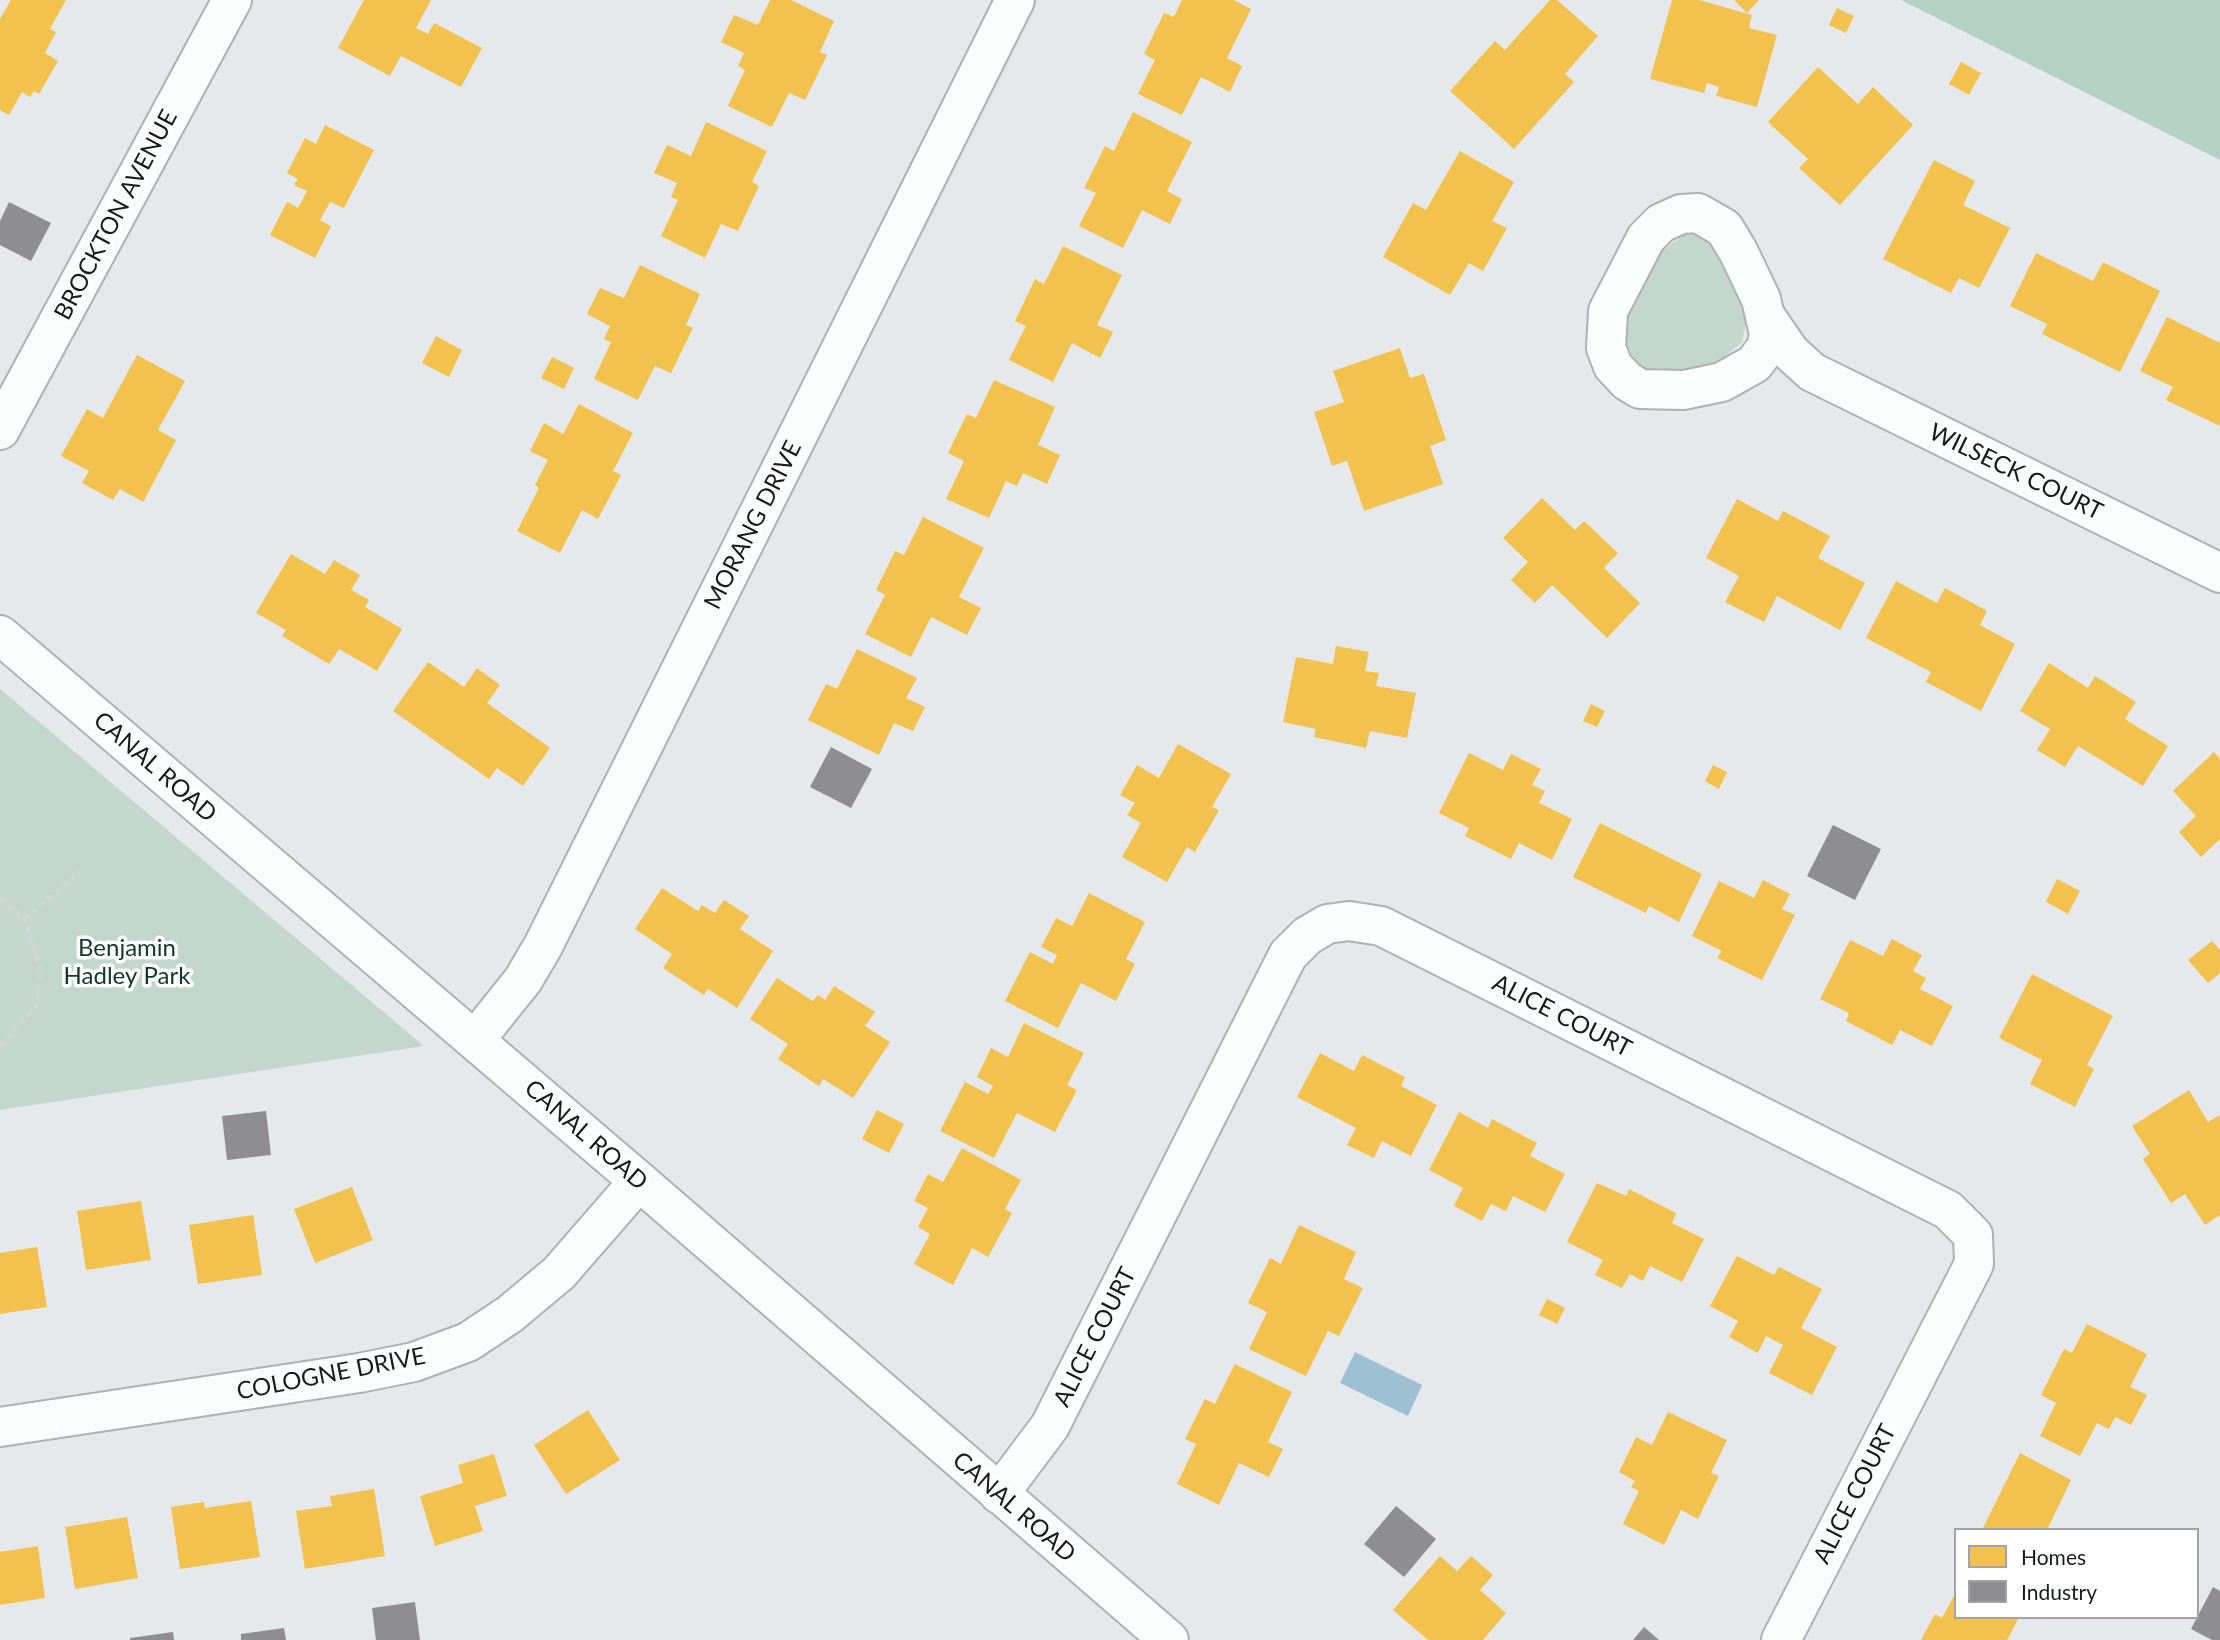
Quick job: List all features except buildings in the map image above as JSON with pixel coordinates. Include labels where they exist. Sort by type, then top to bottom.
[{"type":"street","name":"BROCKTON AVENUE","points":[[0,430],[232,0]]},
{"type":"street","name":"MORANG DRIVE","points":[[475,1041],[523,980],[543,946],[1015,0]]},
{"type":"street","name":"WILSECK COURT","points":[[1698,213],[1724,228],[1761,299],[1769,334],[1766,348],[1754,364],[1738,375],[1722,382],[1684,390],[1653,391],[1627,381],[1614,366],[1606,348],[1608,312],[1622,279],[1646,238],[1661,223],[1681,214],[1698,213]]},
{"type":"street","name":"WILSECK COURT","points":[[1766,317],[1790,352],[1812,372],[2220,573]]},
{"type":"street","name":"WILSECK COURT","points":[[1738,375],[1776,369],[1812,372]]},
{"type":"street","name":"CANAL ROAD","points":[[0,635],[639,1181],[1168,1640]]},
{"type":"street","name":"ALICE COURT","points":[[999,1494],[1050,1426],[1288,955],[1307,936],[1327,924],[1349,921],[1381,926],[1948,1210],[1973,1235],[1974,1264],[1781,1640]]},
{"type":"street","name":"COLOGNE DRIVE","points":[[0,1427],[359,1373],[414,1362],[468,1342],[510,1314],[559,1273],[639,1181]]},
{"type":"path","points":[[25,919],[79,871]]},
{"type":"path","points":[[0,899],[25,919],[41,973],[36,1007],[0,1046]]},
{"type":"green space","points":[[1901,0],[2220,0],[2220,160]]},
{"type":"green space","points":[[1685,234],[1697,234],[1711,241],[1721,257],[1742,304],[1746,325],[1742,342],[1713,367],[1650,371],[1636,362],[1627,347],[1624,328],[1629,306],[1663,250]]},
{"type":"green space","name":"Benjamin Hadley Park","points":[[0,689],[424,1046],[0,1110]]},
{"type":"water","points":[[1355,1352],[1422,1385],[1408,1416],[1340,1383]]}]
